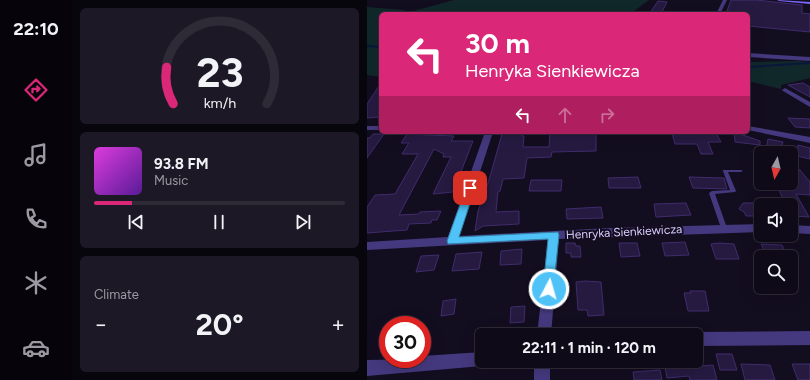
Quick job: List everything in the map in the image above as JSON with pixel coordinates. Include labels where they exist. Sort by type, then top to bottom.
[{"type":"street","points":[[719,12],[725,0]]},
{"type":"street","points":[[779,0],[810,3]]},
{"type":"street","points":[[750,55],[810,59]]},
{"type":"street","points":[[785,90],[810,105]]},
{"type":"street","points":[[367,128],[379,128]]},
{"type":"street","points":[[750,128],[810,140]]},
{"type":"street","points":[[452,241],[488,134]]},
{"type":"street","name":"Henryka Sienkiewicza","points":[[367,246],[554,235],[754,228]]},
{"type":"street","points":[[798,229],[810,230]]},
{"type":"street","points":[[545,328],[554,235]]},
{"type":"street","points":[[703,339],[810,338]]},
{"type":"street","points":[[367,368],[475,360]]},
{"type":"street","points":[[542,380],[543,368]]},
{"type":"lane","points":[[724,228],[712,193],[733,190],[725,171],[741,172]]},
{"type":"green space","points":[[454,0],[649,0],[633,12],[410,12]]},
{"type":"green space","points":[[367,7],[405,10],[406,12],[379,12],[379,77],[367,75]]},
{"type":"green space","points":[[750,62],[810,62],[810,78],[781,85],[781,89],[750,81]]},
{"type":"building","points":[[731,0],[756,0],[802,5],[802,13],[810,14],[810,32],[750,26],[750,12],[727,11]]},
{"type":"building","points":[[658,1],[667,2],[662,12],[651,12]]},
{"type":"building","points":[[803,83],[810,87],[810,97],[788,85]]},
{"type":"building","points":[[379,86],[379,117],[367,118],[367,104]]},
{"type":"building","points":[[788,118],[810,119],[810,128],[795,127]]},
{"type":"building","points":[[373,134],[384,134],[367,158],[367,138],[370,138]]},
{"type":"building","points":[[407,134],[454,136],[451,141],[473,141],[453,192],[433,194],[451,157],[443,157],[444,154],[434,149],[399,215],[441,211],[437,220],[432,220],[431,223],[409,224],[407,230],[367,233],[367,207],[375,195],[395,194],[418,154],[402,154],[409,143],[401,143]]},
{"type":"building","points":[[502,134],[523,134],[523,147],[549,147],[550,134],[596,134],[596,151],[552,152],[551,157],[527,158],[524,178],[503,179],[500,191],[498,192],[496,212],[519,211],[519,224],[483,226],[475,231],[478,211],[489,180]]},
{"type":"building","points":[[672,134],[717,134],[721,142],[708,142],[713,154],[701,154],[697,144],[675,144]]},
{"type":"building","points":[[734,134],[740,134],[760,141],[760,145],[735,142]]},
{"type":"building","points":[[768,139],[783,142],[782,146],[767,146]]},
{"type":"building","points":[[798,146],[810,148],[810,159],[798,156]]},
{"type":"building","points":[[798,170],[800,170],[810,182],[810,195],[796,194],[809,217],[798,216],[798,198],[783,198],[779,190],[798,190]]},
{"type":"building","points":[[638,177],[641,188],[609,188],[608,178]]},
{"type":"building","points":[[689,177],[724,178],[727,189],[693,188]]},
{"type":"building","points":[[531,180],[562,180],[561,191],[529,191]]},
{"type":"building","points":[[686,203],[691,215],[656,217],[654,204]]},
{"type":"building","points":[[743,203],[754,203],[754,216],[746,216],[744,212],[739,209]]},
{"type":"building","points":[[601,207],[603,218],[567,219],[566,209]]},
{"type":"building","points":[[685,242],[689,255],[665,256],[662,243]]},
{"type":"building","points":[[566,243],[575,243],[576,246],[580,246],[581,257],[571,257],[571,253],[566,253]]},
{"type":"building","points":[[619,243],[637,243],[640,256],[621,257]]},
{"type":"building","points":[[711,244],[734,244],[739,259],[716,259]]},
{"type":"building","points":[[761,244],[782,245],[784,250],[764,250]]},
{"type":"building","points":[[522,249],[521,264],[500,265],[501,251]]},
{"type":"building","points":[[482,252],[479,269],[452,271],[456,254]]},
{"type":"building","points":[[439,255],[434,270],[416,272],[421,256]]},
{"type":"building","points":[[576,282],[601,282],[604,315],[588,316],[587,310],[578,310]]},
{"type":"building","points":[[690,291],[705,291],[709,311],[688,311],[684,293],[691,293]]},
{"type":"building","points":[[456,299],[454,314],[441,316],[443,301]]},
{"type":"building","points":[[525,306],[524,322],[510,323],[511,307]]},
{"type":"building","points":[[716,354],[732,354],[737,370],[720,370]]},
{"type":"building","points":[[741,364],[770,365],[775,380],[745,380]]},
{"type":"building","points":[[792,364],[810,364],[810,380],[798,380]]},
{"type":"building","points":[[713,365],[717,380],[690,380],[689,376],[667,378],[665,368],[703,368],[703,366]]},
{"type":"building","points":[[660,370],[662,380],[634,380],[633,372]]},
{"type":"waterway","points":[[367,46],[379,47]]},
{"type":"waterway","points":[[750,67],[810,63]]},
{"type":"route","points":[[470,188],[452,241],[554,235],[549,289]]}]
